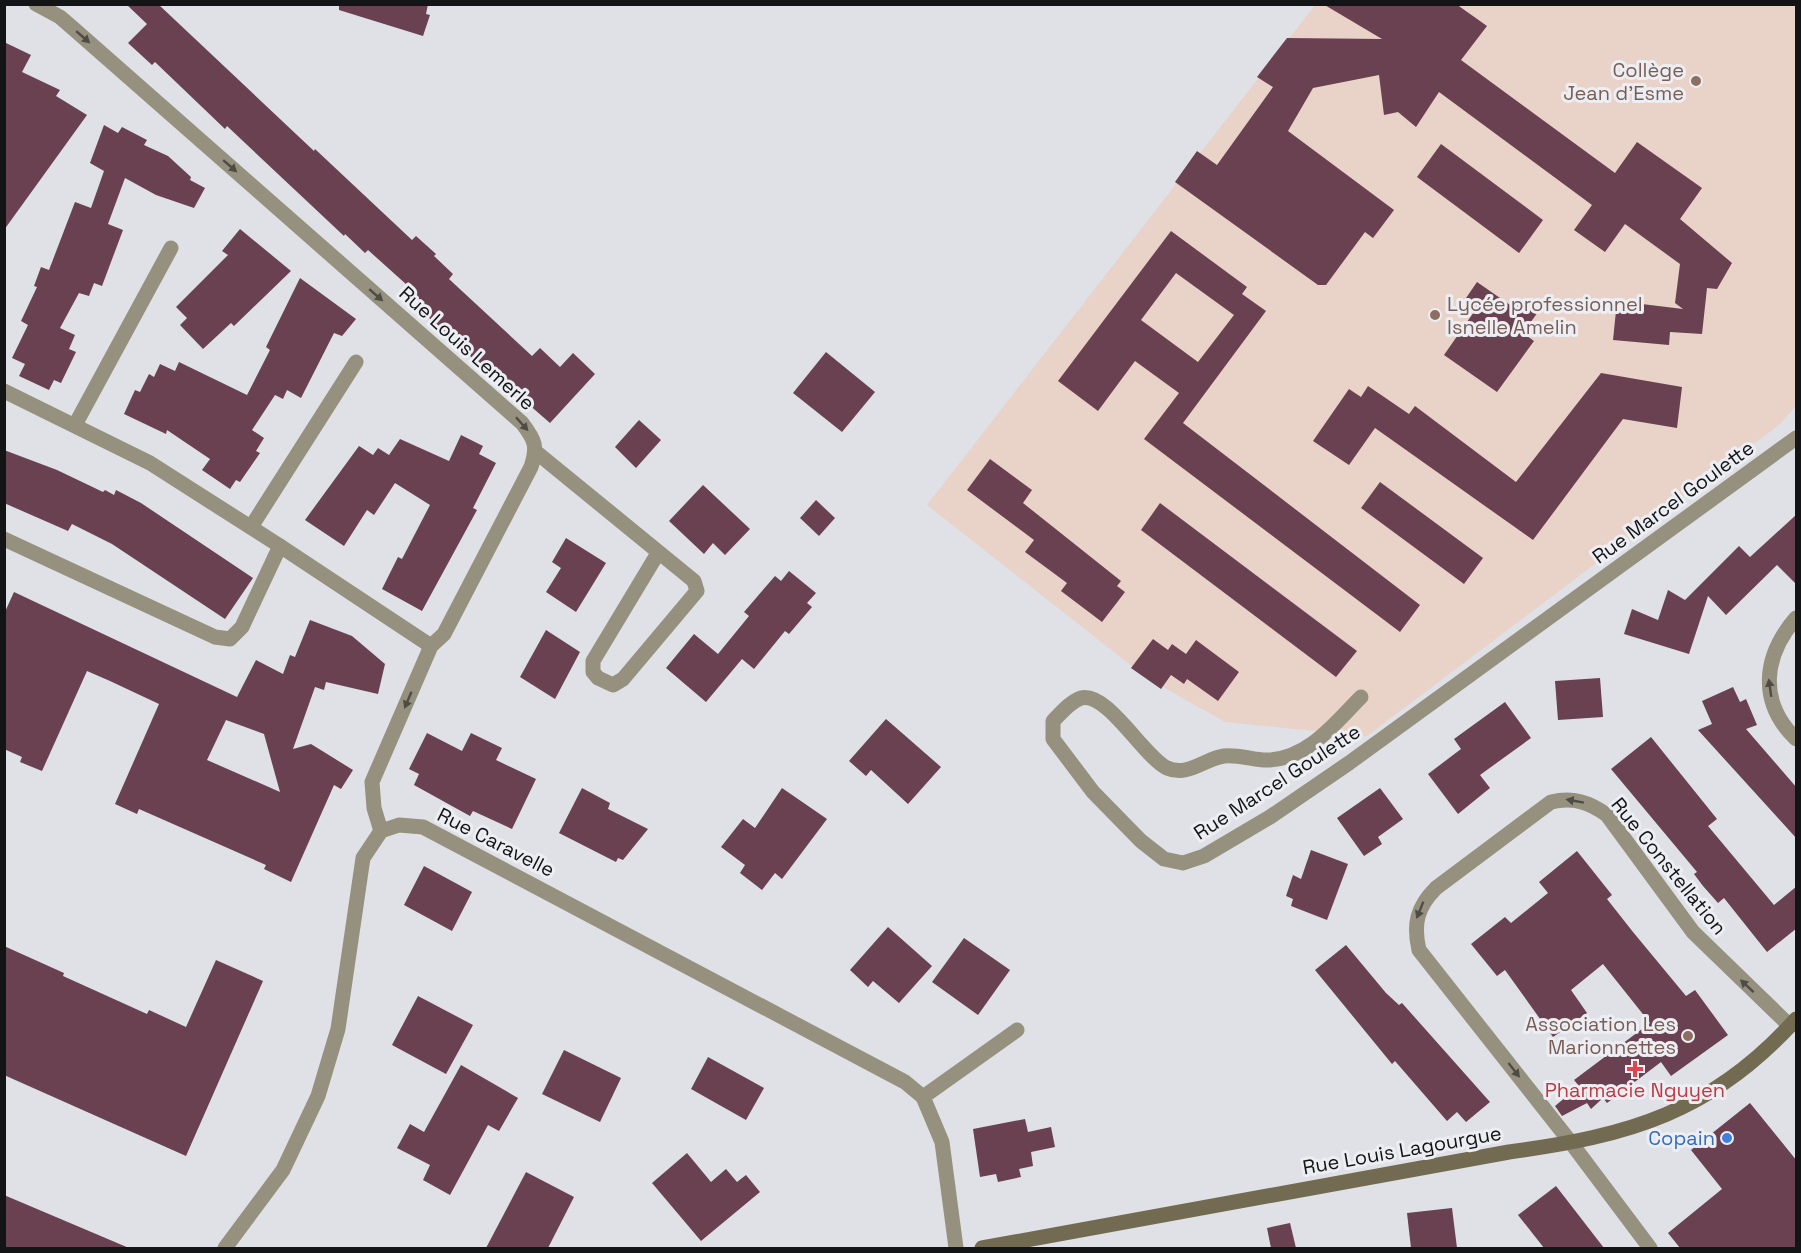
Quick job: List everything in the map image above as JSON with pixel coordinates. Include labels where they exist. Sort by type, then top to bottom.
[{"type":"main road","name":"Rue Louis Lagourgue","points":[[982,1248],[1509,1152],[1572,1144],[1658,1119],[1716,1091],[1759,1057],[1793,1022]]},
{"type":"street","name":"Rue Louis Lemerle","points":[[39,5],[75,30],[522,423],[532,436],[536,452]]},
{"type":"street","points":[[75,425],[171,248]]},
{"type":"street","points":[[251,527],[356,362]]},
{"type":"street","points":[[4,391],[150,463],[431,646]]},
{"type":"street","name":"Rue Marcel Goulette","points":[[1361,697],[1316,743],[1286,758],[1268,760],[1224,756],[1182,771],[1169,768],[1155,760],[1104,705],[1093,698],[1080,698],[1064,709],[1053,722],[1053,739],[1093,792],[1141,840],[1164,859],[1183,863],[1204,856],[1270,817],[1349,763],[1797,438]]},
{"type":"street","points":[[225,1248],[283,1170],[318,1096],[338,1029],[363,858],[381,831],[374,808],[372,782],[431,646],[444,634],[531,467],[536,452],[694,580],[697,591],[623,679],[613,685],[598,678],[593,672],[593,661],[658,553]]},
{"type":"street","points":[[4,539],[215,637],[230,639],[242,627],[280,546]]},
{"type":"street","points":[[1797,618],[1775,648],[1768,669],[1772,702],[1788,731],[1797,739]]},
{"type":"street","name":"Rue Constellation","points":[[1650,1248],[1572,1144],[1419,950],[1415,931],[1417,917],[1424,900],[1436,888],[1551,802],[1566,799],[1579,800],[1594,805],[1607,815],[1693,932],[1793,1022]]},
{"type":"street","name":"Rue Caravelle","points":[[381,831],[399,825],[423,827],[884,1068],[923,1097]]},
{"type":"street","points":[[956,1248],[942,1142],[923,1097],[1017,1030]]},
{"type":"shaded area","name":"Lycée professionnel Isnelle Amelin","points":[[1315,5],[1796,5],[1796,406],[1779,425],[1367,736],[1225,722],[1147,678],[927,505]]},
{"type":"building","points":[[126,4],[158,4],[412,240],[416,236],[436,254],[434,256],[453,274],[449,279],[532,356],[540,348],[560,367],[573,353],[595,374],[550,423],[527,403],[524,406],[401,292],[407,285],[368,250],[365,253],[345,234],[344,236],[227,126],[225,129],[155,62],[152,65],[128,43],[147,24]]},
{"type":"building","points":[[339,4],[428,4],[426,14],[430,15],[423,36],[339,10]]},
{"type":"building","points":[[1323,4],[1456,4],[1487,26],[1461,60],[1615,173],[1637,142],[1702,188],[1680,219],[1732,263],[1717,289],[1707,288],[1702,334],[1670,332],[1669,345],[1613,340],[1617,301],[1683,309],[1675,303],[1680,264],[1625,224],[1605,252],[1574,230],[1592,205],[1439,92],[1416,127],[1398,112],[1384,115],[1379,75],[1313,88],[1288,131],[1394,210],[1373,238],[1365,232],[1326,285],[1318,285],[1175,182],[1197,151],[1217,165],[1273,87],[1257,77],[1287,38],[1382,39]]},
{"type":"building","points":[[4,42],[31,55],[22,72],[60,90],[56,96],[87,115],[4,230]]},
{"type":"building","points":[[104,125],[118,133],[122,127],[147,140],[144,145],[168,156],[191,177],[190,180],[205,188],[194,208],[156,195],[125,178],[108,224],[123,230],[102,286],[94,283],[89,296],[79,293],[60,328],[75,335],[69,349],[76,352],[61,383],[54,380],[49,390],[19,376],[25,364],[12,358],[28,325],[21,321],[37,287],[34,286],[41,267],[49,270],[75,202],[91,208],[104,171],[90,163]]},
{"type":"building","points":[[1441,144],[1543,220],[1519,253],[1417,177]]},
{"type":"building","points":[[240,229],[291,271],[234,326],[231,323],[203,349],[180,325],[187,318],[176,307],[228,255],[222,251]]},
{"type":"building","points":[[1171,231],[1247,287],[1242,294],[1266,311],[1183,423],[1420,605],[1400,632],[1144,439],[1179,393],[1135,361],[1098,411],[1058,381]],"holes":[[[1176,273],[1234,315],[1198,362],[1141,320]]]},
{"type":"building","points":[[300,278],[356,319],[342,336],[334,333],[301,398],[287,390],[283,399],[275,395],[252,430],[264,438],[256,451],[260,453],[240,482],[236,480],[230,489],[202,470],[210,459],[167,430],[166,434],[124,414],[135,390],[140,392],[149,374],[154,377],[160,364],[175,371],[179,362],[247,395],[270,350],[266,347]]},
{"type":"building","points":[[1477,282],[1513,307],[1519,300],[1538,312],[1523,333],[1534,341],[1497,392],[1444,355],[1476,309],[1464,301]]},
{"type":"building","points":[[826,352],[875,392],[842,432],[793,393]]},
{"type":"building","points":[[1601,373],[1682,387],[1677,428],[1623,419],[1533,540],[1375,428],[1349,465],[1313,441],[1349,389],[1361,397],[1368,386],[1409,414],[1415,406],[1516,482]]},
{"type":"building","points":[[639,420],[661,440],[636,468],[615,447]]},
{"type":"building","points":[[461,435],[483,446],[479,454],[496,463],[473,508],[477,510],[422,611],[382,589],[398,557],[402,559],[430,505],[395,483],[374,515],[367,510],[344,546],[305,520],[359,446],[373,455],[378,448],[389,455],[400,439],[449,461]]},
{"type":"building","points":[[4,450],[57,470],[103,492],[105,490],[114,495],[116,490],[141,503],[253,578],[225,619],[112,544],[72,524],[68,531],[4,503]]},
{"type":"building","points":[[990,459],[1032,490],[1023,503],[1121,581],[1117,586],[1125,592],[1102,622],[1061,591],[1067,583],[1025,552],[1034,540],[967,490]]},
{"type":"building","points":[[1380,482],[1483,558],[1464,584],[1361,508]]},
{"type":"building","points":[[703,485],[750,529],[725,555],[713,543],[704,554],[669,521]]},
{"type":"building","points":[[816,500],[835,518],[819,536],[800,518]]},
{"type":"building","points":[[1160,503],[1357,651],[1336,677],[1141,530]]},
{"type":"building","points":[[1797,514],[1797,585],[1777,565],[1726,615],[1708,596],[1689,654],[1624,634],[1632,609],[1658,620],[1668,590],[1685,600],[1739,546],[1750,557]]},
{"type":"building","points":[[566,538],[606,563],[576,612],[546,592],[561,568],[552,562]]},
{"type":"building","points":[[789,571],[816,593],[807,603],[812,607],[789,634],[785,631],[754,669],[742,659],[706,702],[666,668],[694,634],[718,654],[749,616],[744,612],[775,576],[781,581]]},
{"type":"building","points":[[14,592],[237,697],[256,660],[283,674],[290,655],[295,657],[310,620],[352,636],[385,664],[378,694],[326,682],[324,690],[315,687],[293,749],[311,744],[353,770],[341,789],[334,785],[291,882],[264,869],[266,865],[139,809],[137,814],[115,804],[159,704],[110,681],[87,671],[42,771],[20,762],[22,757],[4,749],[4,614]],"holes":[[[226,720],[264,734],[280,792],[207,760]]]},
{"type":"building","points":[[546,630],[580,652],[555,699],[520,677]]},
{"type":"building","points":[[1153,639],[1168,650],[1172,644],[1186,654],[1196,640],[1239,672],[1218,701],[1187,679],[1184,684],[1171,675],[1161,689],[1131,668]]},
{"type":"building","points":[[1600,678],[1603,717],[1558,720],[1555,681]]},
{"type":"building","points":[[1733,687],[1740,702],[1746,699],[1757,725],[1746,729],[1797,788],[1797,839],[1698,730],[1712,724],[1702,701]]},
{"type":"building","points":[[1505,702],[1531,738],[1480,775],[1490,788],[1458,814],[1428,774],[1461,749],[1454,739]]},
{"type":"building","points":[[886,719],[941,767],[908,804],[871,770],[866,776],[849,761]]},
{"type":"building","points":[[427,733],[462,751],[471,733],[502,748],[496,760],[536,779],[512,829],[473,811],[470,816],[414,785],[419,774],[409,769]]},
{"type":"building","points":[[1651,737],[1717,819],[1708,826],[1774,905],[1797,886],[1797,928],[1767,952],[1724,898],[1718,903],[1703,886],[1694,874],[1697,872],[1611,769]]},
{"type":"building","points":[[582,788],[610,803],[608,809],[648,829],[623,860],[618,858],[616,862],[559,833]]},
{"type":"building","points":[[782,788],[827,819],[782,879],[775,873],[762,890],[740,873],[745,865],[721,847],[743,819],[755,828]]},
{"type":"building","points":[[1380,788],[1403,819],[1378,837],[1382,844],[1364,856],[1337,818]]},
{"type":"building","points":[[1311,850],[1348,864],[1327,920],[1291,906],[1293,899],[1286,896],[1293,875],[1301,879]]},
{"type":"building","points":[[1577,851],[1612,895],[1607,899],[1633,932],[1686,996],[1695,990],[1728,1035],[1671,1076],[1661,1062],[1607,1103],[1603,1098],[1591,1109],[1587,1103],[1562,1116],[1555,1106],[1579,1086],[1574,1080],[1650,1023],[1603,964],[1571,990],[1587,1013],[1553,1037],[1505,970],[1497,976],[1471,944],[1505,917],[1511,923],[1548,893],[1539,882]]},
{"type":"building","points":[[424,866],[472,892],[452,931],[404,905]]},
{"type":"building","points":[[888,927],[932,966],[899,1003],[873,981],[868,987],[850,970]]},
{"type":"building","points":[[964,938],[1010,970],[978,1015],[932,982]]},
{"type":"building","points":[[1346,945],[1386,993],[1399,1005],[1402,1003],[1490,1102],[1466,1122],[1457,1112],[1447,1121],[1395,1061],[1392,1064],[1315,970]]},
{"type":"building","points":[[4,946],[147,1014],[149,1010],[186,1027],[216,960],[263,981],[186,1156],[4,1075]]},
{"type":"building","points":[[418,996],[473,1025],[446,1074],[392,1045]]},
{"type":"building","points":[[564,1050],[621,1078],[600,1122],[542,1094]]},
{"type":"building","points":[[708,1057],[764,1088],[746,1120],[691,1089]]},
{"type":"building","points":[[461,1065],[518,1098],[499,1131],[488,1125],[450,1195],[423,1180],[430,1165],[397,1148],[410,1124],[424,1132]]},
{"type":"building","points":[[1750,1103],[1797,1161],[1797,1248],[1680,1248],[1668,1233],[1722,1189],[1691,1150]]},
{"type":"building","points":[[1025,1119],[1028,1132],[1051,1127],[1055,1147],[1031,1152],[1033,1166],[1019,1169],[1021,1177],[998,1182],[996,1174],[980,1177],[973,1129]]},
{"type":"building","points":[[687,1153],[711,1182],[726,1169],[737,1182],[746,1175],[760,1192],[701,1241],[652,1183]]},
{"type":"building","points":[[526,1172],[574,1197],[548,1248],[486,1248]]},
{"type":"building","points":[[1556,1186],[1604,1248],[1544,1248],[1518,1215]]},
{"type":"building","points":[[4,1195],[129,1248],[4,1248]]},
{"type":"building","points":[[1452,1208],[1457,1248],[1411,1248],[1407,1213]]},
{"type":"building","points":[[1290,1223],[1296,1248],[1271,1248],[1267,1228]]},
{"type":"place","name":"Collège Jean d'Esme","points":[[1696,81]]},
{"type":"place","name":"Lycée professionnel Isnelle Amelin","points":[[1435,315]]},
{"type":"place","name":"Association Les Marionnettes","points":[[1688,1036]]},
{"type":"place","name":"Pharmacie Nguyen","points":[[1635,1069]]},
{"type":"place","name":"Copain","points":[[1727,1138]]}]
